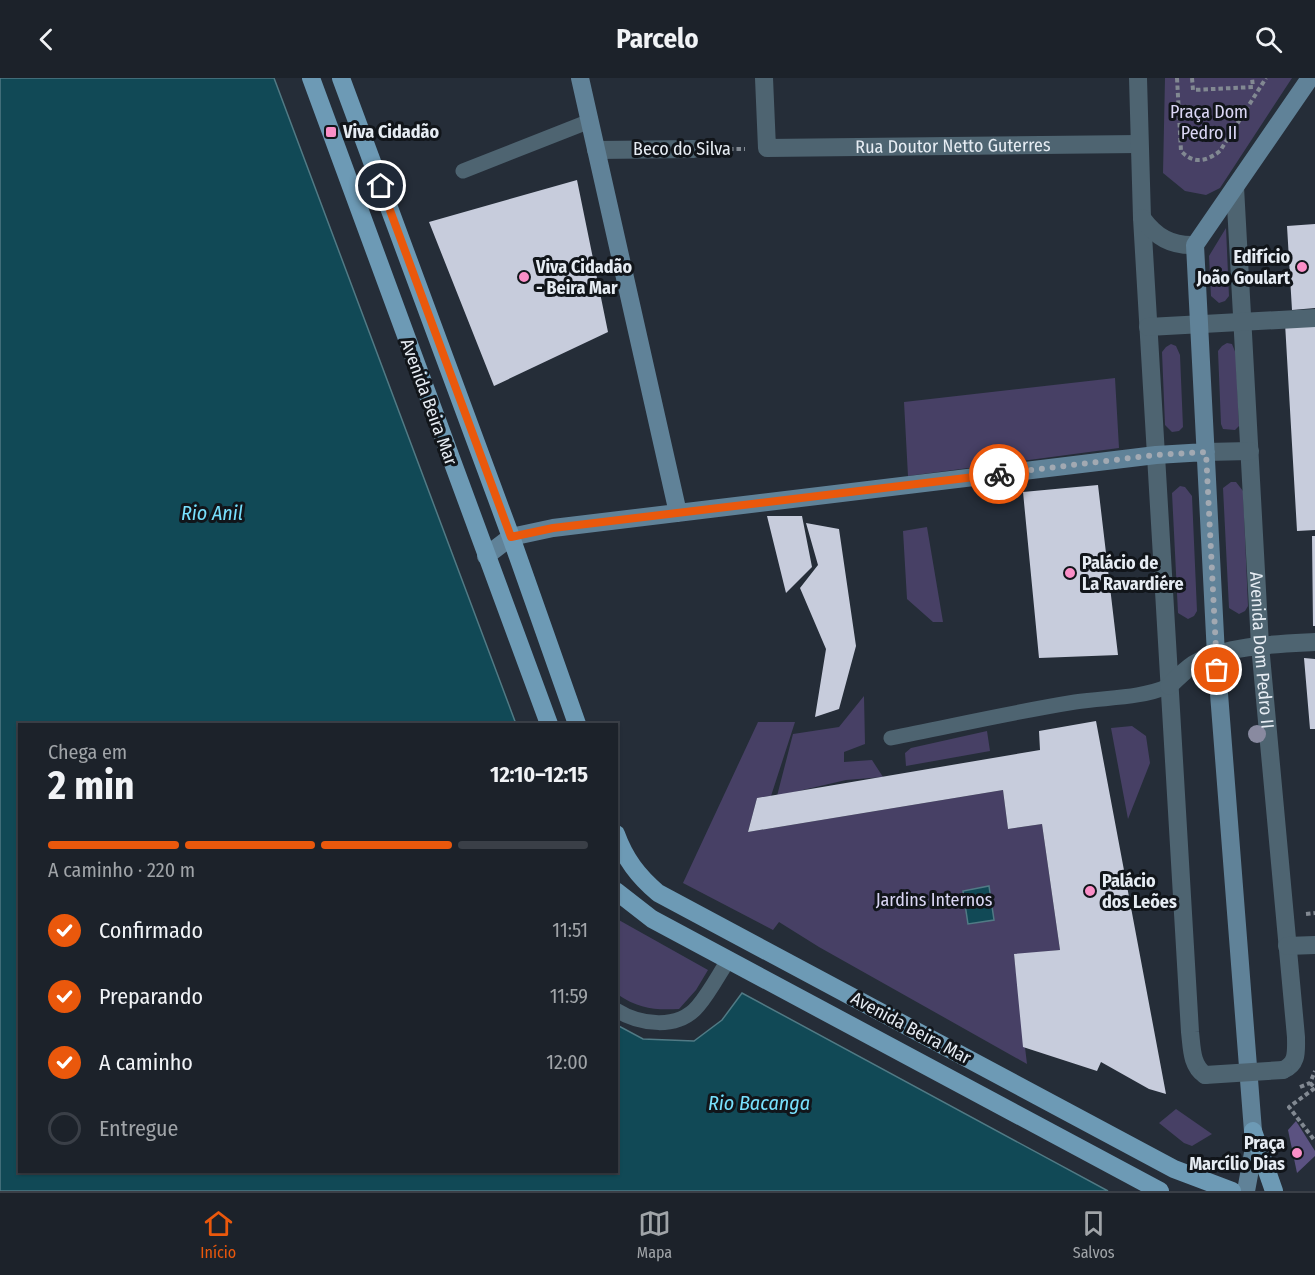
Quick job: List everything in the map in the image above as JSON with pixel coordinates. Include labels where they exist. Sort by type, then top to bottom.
[{"type":"main road","name":"Avenida Beira Mar","points":[[311,78],[549,723]]},
{"type":"main road","name":"Avenida Beira Mar","points":[[341,78],[511,537],[577,723]]},
{"type":"main road","name":"Avenida Beira Mar","points":[[618,838],[628,861],[637,874],[658,893],[1174,1168],[1232,1191]]},
{"type":"main road","name":"Avenida Beira Mar","points":[[618,893],[652,919],[1160,1191]]},
{"type":"main road","points":[[1253,1131],[1274,1191]]},
{"type":"street","points":[[580,78],[678,513]]},
{"type":"street","points":[[764,78],[767,148]]},
{"type":"street","name":"Avenida Dom Pedro II","points":[[1138,78],[1142,218],[1190,1032],[1194,1061],[1205,1075],[1283,1070],[1290,1067],[1296,1055],[1260,645],[1235,187]]},
{"type":"street","points":[[1246,1191],[1253,1153],[1253,1131],[1216,655],[1195,244],[1310,78]]},
{"type":"street","name":"Rua Doutor Netto Guterres","points":[[767,148],[1139,144]]},
{"type":"street","name":"Beco do Silva","points":[[596,150],[694,149]]},
{"type":"street","points":[[1142,218],[1151,230],[1166,241],[1184,245],[1195,244]]},
{"type":"street","points":[[1148,327],[1315,318]]},
{"type":"street","points":[[486,556],[511,537],[553,528],[1155,455],[1250,451]]},
{"type":"street","points":[[1169,686],[1195,663],[1216,655],[1260,645],[1315,642]]},
{"type":"street","points":[[1287,946],[1315,945]]},
{"type":"lane","points":[[463,171],[590,121]]},
{"type":"lane","points":[[891,738],[1063,704],[1154,693],[1169,686]]},
{"type":"lane","points":[[618,1011],[643,1021],[661,1023],[686,1016],[698,1006],[729,959]]},
{"type":"path","points":[[1177,78],[1181,151],[1188,159],[1200,161],[1220,151],[1266,78]]},
{"type":"path","points":[[1192,78],[1193,90],[1253,87],[1252,78]]},
{"type":"path","name":"Beco do Silva","points":[[694,149],[767,148]]},
{"type":"path","points":[[1310,1083],[1315,1088],[1289,1107],[1315,1141]]},
{"type":"green space","name":"Praça Dom Pedro II","points":[[1165,78],[1292,78],[1220,188],[1206,195],[1185,191],[1163,173]]},
{"type":"green space","points":[[1226,228],[1229,296],[1225,301],[1219,303],[1211,296],[1209,256]]},
{"type":"green space","points":[[1227,343],[1232,344],[1236,354],[1239,426],[1235,430],[1223,429],[1221,424],[1218,351]]},
{"type":"green space","points":[[1171,344],[1176,346],[1180,355],[1183,427],[1179,431],[1172,432],[1165,425],[1162,352]]},
{"type":"green space","points":[[1115,378],[1119,448],[908,476],[904,402]]},
{"type":"green space","points":[[1231,482],[1236,482],[1243,491],[1248,606],[1239,614],[1229,608],[1223,488]]},
{"type":"green space","points":[[1180,486],[1185,487],[1192,496],[1197,611],[1188,619],[1178,613],[1172,493]]},
{"type":"green space","points":[[927,527],[943,622],[933,622],[907,599],[903,531]]},
{"type":"green space","points":[[864,696],[865,744],[844,752],[844,762],[872,760],[883,777],[846,780],[777,796],[793,734],[839,727]]},
{"type":"green space","name":"Jardins Internos","points":[[758,722],[795,722],[771,796],[757,798],[748,832],[1003,790],[1008,829],[1042,824],[1060,950],[1014,955],[1027,1064],[819,947],[779,922],[773,930],[683,883]]},
{"type":"green space","points":[[1132,726],[1146,736],[1150,763],[1128,819],[1111,728]]},
{"type":"green space","points":[[987,731],[990,751],[906,766],[905,753],[911,748]]},
{"type":"green space","points":[[618,920],[708,970],[696,990],[679,1009],[647,1008],[618,995]]},
{"type":"green space","points":[[1176,1109],[1212,1134],[1192,1146],[1184,1143],[1159,1123]]},
{"type":"shaded area","points":[[1296,1121],[1315,1151],[1315,1156],[1297,1173],[1288,1130]]},
{"type":"water","name":"Rio Anil","points":[[0,78],[274,78],[516,723],[18,723],[18,1173],[618,1173],[618,1026],[643,1039],[694,1041],[722,1020],[742,993],[1108,1191],[0,1191]]},
{"type":"water","points":[[989,886],[994,920],[968,924],[963,891]]},
{"type":"building","name":"Viva Cidadão - Beira Mar","points":[[577,180],[608,332],[494,386],[429,222]]},
{"type":"building","name":"Edifício João Goulart","points":[[1315,224],[1315,308],[1292,310],[1287,226]]},
{"type":"building","points":[[1315,322],[1315,530],[1297,531],[1285,323]]},
{"type":"building","name":"Palácio de La Ravardiére","points":[[1098,485],[1118,655],[1039,658],[1023,492]]},
{"type":"building","points":[[767,516],[802,516],[812,567],[786,593]]},
{"type":"building","points":[[806,523],[839,529],[856,646],[839,709],[815,717],[826,649],[800,588],[818,565]]},
{"type":"building","points":[[1312,536],[1315,536],[1315,626],[1313,626]]},
{"type":"building","points":[[1304,658],[1315,659],[1315,729],[1310,729]]},
{"type":"building","name":"Palácio dos Leões","points":[[1096,721],[1166,1094],[1149,1089],[1101,1062],[1097,1071],[1023,1047],[1014,954],[1060,950],[1042,824],[1008,829],[1003,790],[748,832],[757,798],[1040,750],[1039,731]]},
{"type":"way so far","points":[[999,474],[1155,455],[1206,452],[1217,670]]},
{"type":"place","name":"Viva Cidadão","points":[[331,132]]},
{"type":"place","name":"Edifício João Goulart","points":[[1302,267]]},
{"type":"place","name":"Viva Cidadão - Beira Mar","points":[[524,277]]},
{"type":"place","name":"Palácio de La Ravardiére","points":[[1070,573]]},
{"type":"place","name":"Palácio dos Leões","points":[[1090,891]]},
{"type":"place","name":"Praça Marcílio Dias","points":[[1297,1153]]},
{"type":"route","points":[[381,186],[511,537],[553,528],[999,474]]},
{"type":"water label","name":"Rio Bacanga","points":[[759,1103]]}]
